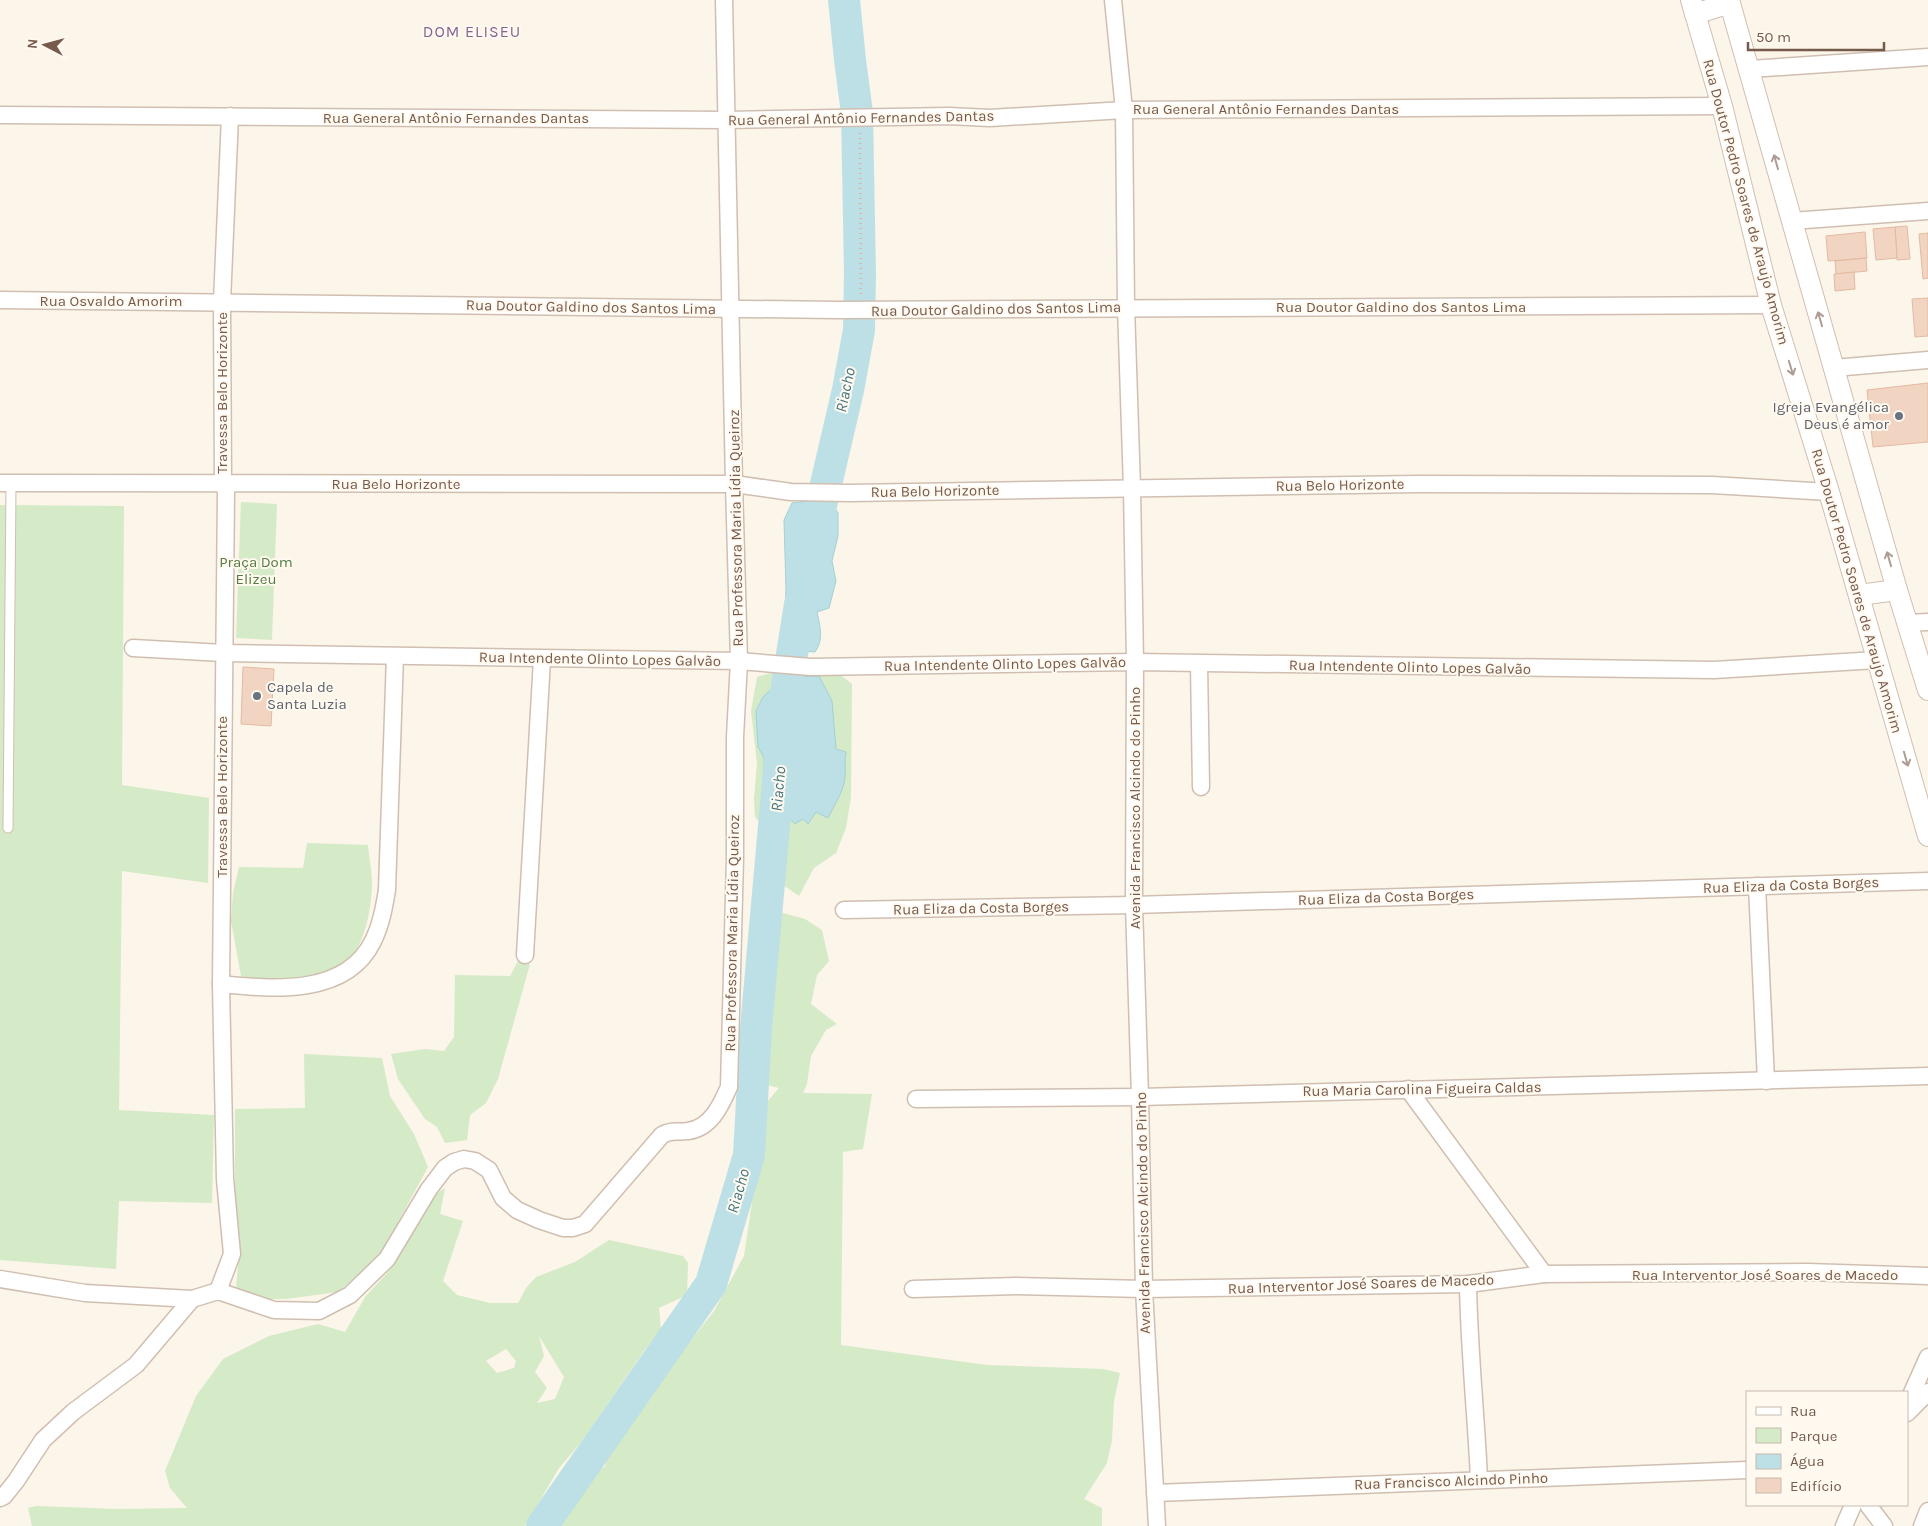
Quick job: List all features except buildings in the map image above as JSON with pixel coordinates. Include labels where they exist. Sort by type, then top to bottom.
[{"type":"street","name":"Rua Professora Maria Lídia Queiroz","points":[[218,1291],[274,1310],[319,1311],[350,1295],[387,1259],[429,1189],[445,1168],[454,1162],[464,1160],[475,1161],[489,1170],[503,1198],[517,1210],[563,1228],[580,1226],[585,1224],[662,1135],[670,1131],[686,1132],[697,1129],[707,1122],[717,1112],[729,1087],[735,858],[735,737],[739,661],[724,0]]},
{"type":"street","name":"Avenida Francisco Alcindo do Pinho","points":[[1113,0],[1124,110],[1126,308],[1135,662],[1134,905],[1144,1289],[1157,1526]]},
{"type":"street","points":[[1693,7],[1730,1],[1897,590],[1928,690]]},
{"type":"street","name":"Rua Doutor Pedro Soares de Araujo Amorim","points":[[1693,7],[1722,106],[1771,305],[1830,492],[1928,836]]},
{"type":"street","points":[[1750,69],[1928,57]]},
{"type":"street","name":"Rua General Antônio Fernandes Dantas","points":[[0,115],[727,120],[949,116],[990,118],[1124,110],[1722,106]]},
{"type":"street","name":"Travessa Belo Horizonte","points":[[218,1291],[232,1254],[225,1179],[221,984],[226,492],[223,483],[222,302],[230,116]]},
{"type":"street","points":[[1792,221],[1928,211]]},
{"type":"street","name":"Rua Osvaldo Amorim","points":[[0,300],[222,302]]},
{"type":"street","name":"Rua Doutor Galdino dos Santos Lima","points":[[222,302],[837,310],[1771,305]]},
{"type":"street","points":[[1834,368],[1928,360]]},
{"type":"street","name":"Rua Belo Horizonte","points":[[6,483],[734,484],[791,492],[850,493],[1417,484],[1712,485],[1830,492]]},
{"type":"street","points":[[1860,595],[1897,590]]},
{"type":"street","points":[[1907,623],[1928,622]]},
{"type":"street","name":"Rua Intendente Olinto Lopes Galvão","points":[[133,648],[223,654],[739,661],[811,667],[1135,662],[1714,670],[1877,660]]},
{"type":"street","points":[[221,984],[257,988],[296,988],[319,983],[340,975],[359,961],[372,943],[381,922],[387,890],[395,656]]},
{"type":"street","points":[[525,955],[542,658]]},
{"type":"street","points":[[1199,664],[1201,787]]},
{"type":"street","name":"Rua Eliza da Costa Borges","points":[[844,910],[1134,905],[1928,881]]},
{"type":"street","points":[[1757,886],[1766,1081]]},
{"type":"street","name":"Rua Maria Carolina Figueira Caldas","points":[[916,1099],[1140,1096],[1928,1076]]},
{"type":"street","points":[[1408,1089],[1544,1274]]},
{"type":"street","name":"Rua Interventor José Soares de Macedo","points":[[913,1288],[1016,1286],[1144,1289],[1468,1284],[1544,1274],[1808,1272],[1928,1276]]},
{"type":"street","points":[[0,1279],[85,1294],[192,1300],[218,1291]]},
{"type":"street","points":[[1468,1284],[1469,1335],[1479,1479]]},
{"type":"street","points":[[0,1498],[16,1482],[43,1440],[72,1412],[136,1365],[192,1300]]},
{"type":"street","points":[[1908,1402],[1928,1357]]},
{"type":"street","points":[[1908,1412],[1928,1392]]},
{"type":"street","name":"Rua Francisco Alcindo Pinho","points":[[1155,1493],[1746,1470]]},
{"type":"street","points":[[1844,1526],[1853,1506]]},
{"type":"street","points":[[1869,1506],[1884,1526]]},
{"type":"street","points":[[1922,1526],[1928,1511]]},
{"type":"lane","points":[[6,483],[8,828]]},
{"type":"path","points":[[860,118],[868,310]]},
{"type":"green space","name":"Praça Dom Elizeu","points":[[241,502],[277,504],[272,640],[236,638]]},
{"type":"green space","points":[[0,505],[124,506],[122,785],[209,798],[208,883],[122,871],[119,1110],[214,1115],[212,1203],[119,1201],[116,1269],[0,1260]]},
{"type":"green space","points":[[836,671],[852,684],[851,797],[846,828],[836,853],[814,868],[799,896],[782,884],[783,849],[755,817],[754,799],[757,763],[751,711],[757,677],[774,672]]},
{"type":"green space","points":[[307,843],[368,845],[372,874],[372,893],[363,936],[353,955],[344,964],[313,978],[295,982],[277,982],[241,976],[231,921],[233,893],[239,867],[303,868]]},
{"type":"green space","points":[[783,913],[805,919],[822,930],[829,961],[817,975],[811,1004],[837,1024],[826,1030],[811,1056],[807,1084],[803,1093],[872,1094],[863,1149],[843,1152],[841,1345],[987,1365],[1103,1369],[1120,1373],[1114,1401],[1112,1440],[1107,1463],[1084,1499],[1102,1508],[1102,1526],[553,1526],[584,1480],[605,1466],[610,1448],[645,1399],[714,1311],[744,1256],[767,1102],[779,1088],[744,1079],[751,918]]},
{"type":"green space","points":[[518,961],[530,964],[498,1079],[486,1103],[470,1115],[467,1140],[445,1143],[437,1127],[425,1119],[398,1079],[391,1054],[425,1049],[444,1051],[454,1037],[455,975],[510,976]]},
{"type":"green space","points":[[304,1054],[382,1058],[390,1096],[414,1134],[428,1167],[378,1259],[338,1292],[286,1299],[262,1299],[236,1288],[240,1243],[235,1210],[235,1109],[305,1108]]},
{"type":"green space","points":[[445,1188],[440,1214],[463,1221],[443,1281],[457,1295],[490,1303],[518,1303],[526,1288],[536,1277],[575,1262],[609,1240],[683,1256],[688,1263],[687,1295],[659,1308],[661,1329],[582,1441],[559,1468],[525,1526],[32,1526],[28,1508],[36,1506],[118,1509],[187,1508],[170,1488],[165,1471],[196,1396],[223,1359],[269,1336],[318,1324],[345,1332],[365,1297],[389,1271],[436,1194]],"holes":[[[539,1336],[564,1377],[555,1399],[537,1403],[547,1388],[535,1372],[544,1356]],[[506,1349],[516,1361],[514,1368],[497,1373],[486,1361]]]},
{"type":"water","points":[[814,500],[831,502],[838,513],[838,536],[832,561],[836,581],[829,608],[817,612],[820,643],[815,652],[789,647],[784,631],[786,589],[784,520],[792,503]]},
{"type":"water","points":[[819,676],[832,701],[836,749],[846,752],[844,782],[841,793],[828,818],[816,812],[808,824],[803,819],[795,824],[780,808],[770,779],[771,769],[764,768],[764,758],[758,747],[756,711],[763,697],[777,684],[799,677]]},
{"type":"waterway","name":"Riacho","points":[[816,527],[848,390],[859,330],[860,274],[857,113],[844,0]]},
{"type":"waterway","name":"Riacho","points":[[542,1526],[711,1284],[749,1155],[756,1028],[786,692],[800,604]]},
{"type":"place","name":"Igreja Evangélica Deus é amor","points":[[1899,416]]},
{"type":"place","name":"Capela de Santa Luzia","points":[[257,696]]},
{"type":"district","name":"DOM ELISEU","points":[[472,31]]}]
